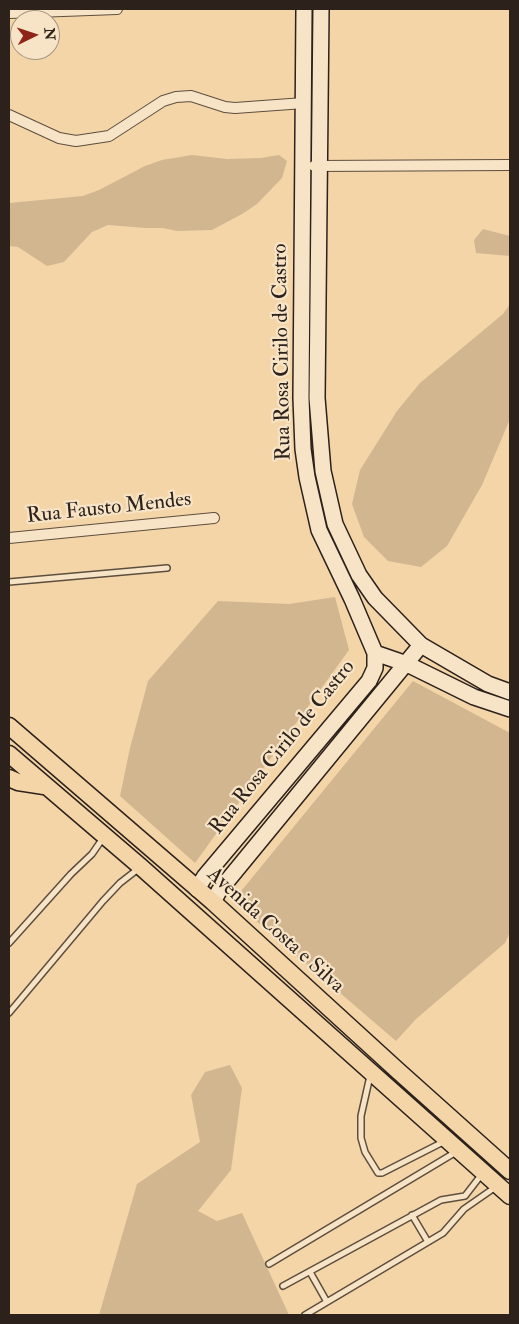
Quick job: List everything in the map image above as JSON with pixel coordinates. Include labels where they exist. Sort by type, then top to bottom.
[{"type":"main road","name":"Rua Rosa Cirilo de Castro","points":[[197,889],[205,876],[369,681],[375,668],[375,653],[319,530],[307,477],[303,449],[301,398],[304,9]]},
{"type":"main road","points":[[321,9],[317,398],[323,471],[335,524],[359,575],[375,598],[421,645],[488,684],[510,692]]},
{"type":"main road","points":[[301,398],[317,398]]},
{"type":"main road","points":[[319,530],[335,524]]},
{"type":"main road","points":[[213,902],[219,891],[421,645]]},
{"type":"main road","points":[[375,653],[407,664],[474,696],[510,709]]},
{"type":"main road","name":"Avenida Costa e Silva","points":[[13,733],[213,902],[510,1171]]},
{"type":"main road","name":"Avenida Costa e Silva","points":[[9,754],[141,868],[504,1191]]},
{"type":"main road","points":[[9,778],[18,782],[44,786]]},
{"type":"street","points":[[60,11],[118,9]]},
{"type":"street","points":[[9,115],[59,138],[76,141],[109,136],[163,101],[176,96],[192,96],[225,107],[234,108],[304,103]]},
{"type":"street","points":[[304,166],[510,165]]},
{"type":"street","name":"Rua Fausto Mendes","points":[[9,538],[214,518]]},
{"type":"lane","points":[[9,582],[168,568]]},
{"type":"lane","points":[[9,942],[71,874],[92,854],[104,836]]},
{"type":"lane","points":[[9,1013],[103,901],[120,883],[141,868]]},
{"type":"lane","points":[[370,1073],[361,1116],[361,1138],[365,1152],[378,1172],[382,1173],[453,1145]]},
{"type":"lane","points":[[269,1264],[453,1145]]},
{"type":"lane","points":[[283,1286],[412,1214],[441,1200],[465,1196],[483,1172]]},
{"type":"lane","points":[[305,1315],[428,1242],[448,1228],[464,1209],[504,1191]]},
{"type":"lane","points":[[412,1214],[428,1242]]},
{"type":"lane","points":[[310,1272],[327,1302]]},
{"type":"shaded area","points":[[192,155],[227,159],[261,158],[279,155],[287,161],[282,178],[257,204],[212,230],[177,231],[163,228],[108,225],[92,232],[64,262],[47,266],[18,247],[9,246],[9,203],[83,196],[99,190],[145,166],[162,160]]},
{"type":"shaded area","points":[[483,229],[510,236],[510,256],[476,253],[474,240]]},
{"type":"shaded area","points":[[510,304],[510,419],[482,485],[447,546],[421,567],[388,561],[364,537],[352,504],[360,470],[397,411],[420,383],[503,314]]},
{"type":"shaded area","points":[[335,597],[349,650],[195,863],[120,796],[130,748],[148,681],[218,601],[289,604]]},
{"type":"shaded area","points":[[413,681],[510,733],[510,932],[505,943],[416,1019],[396,1041],[233,901]]},
{"type":"shaded area","points":[[230,1065],[242,1088],[231,1170],[198,1211],[217,1221],[242,1213],[289,1315],[99,1315],[137,1184],[200,1142],[191,1095],[205,1072]]}]
